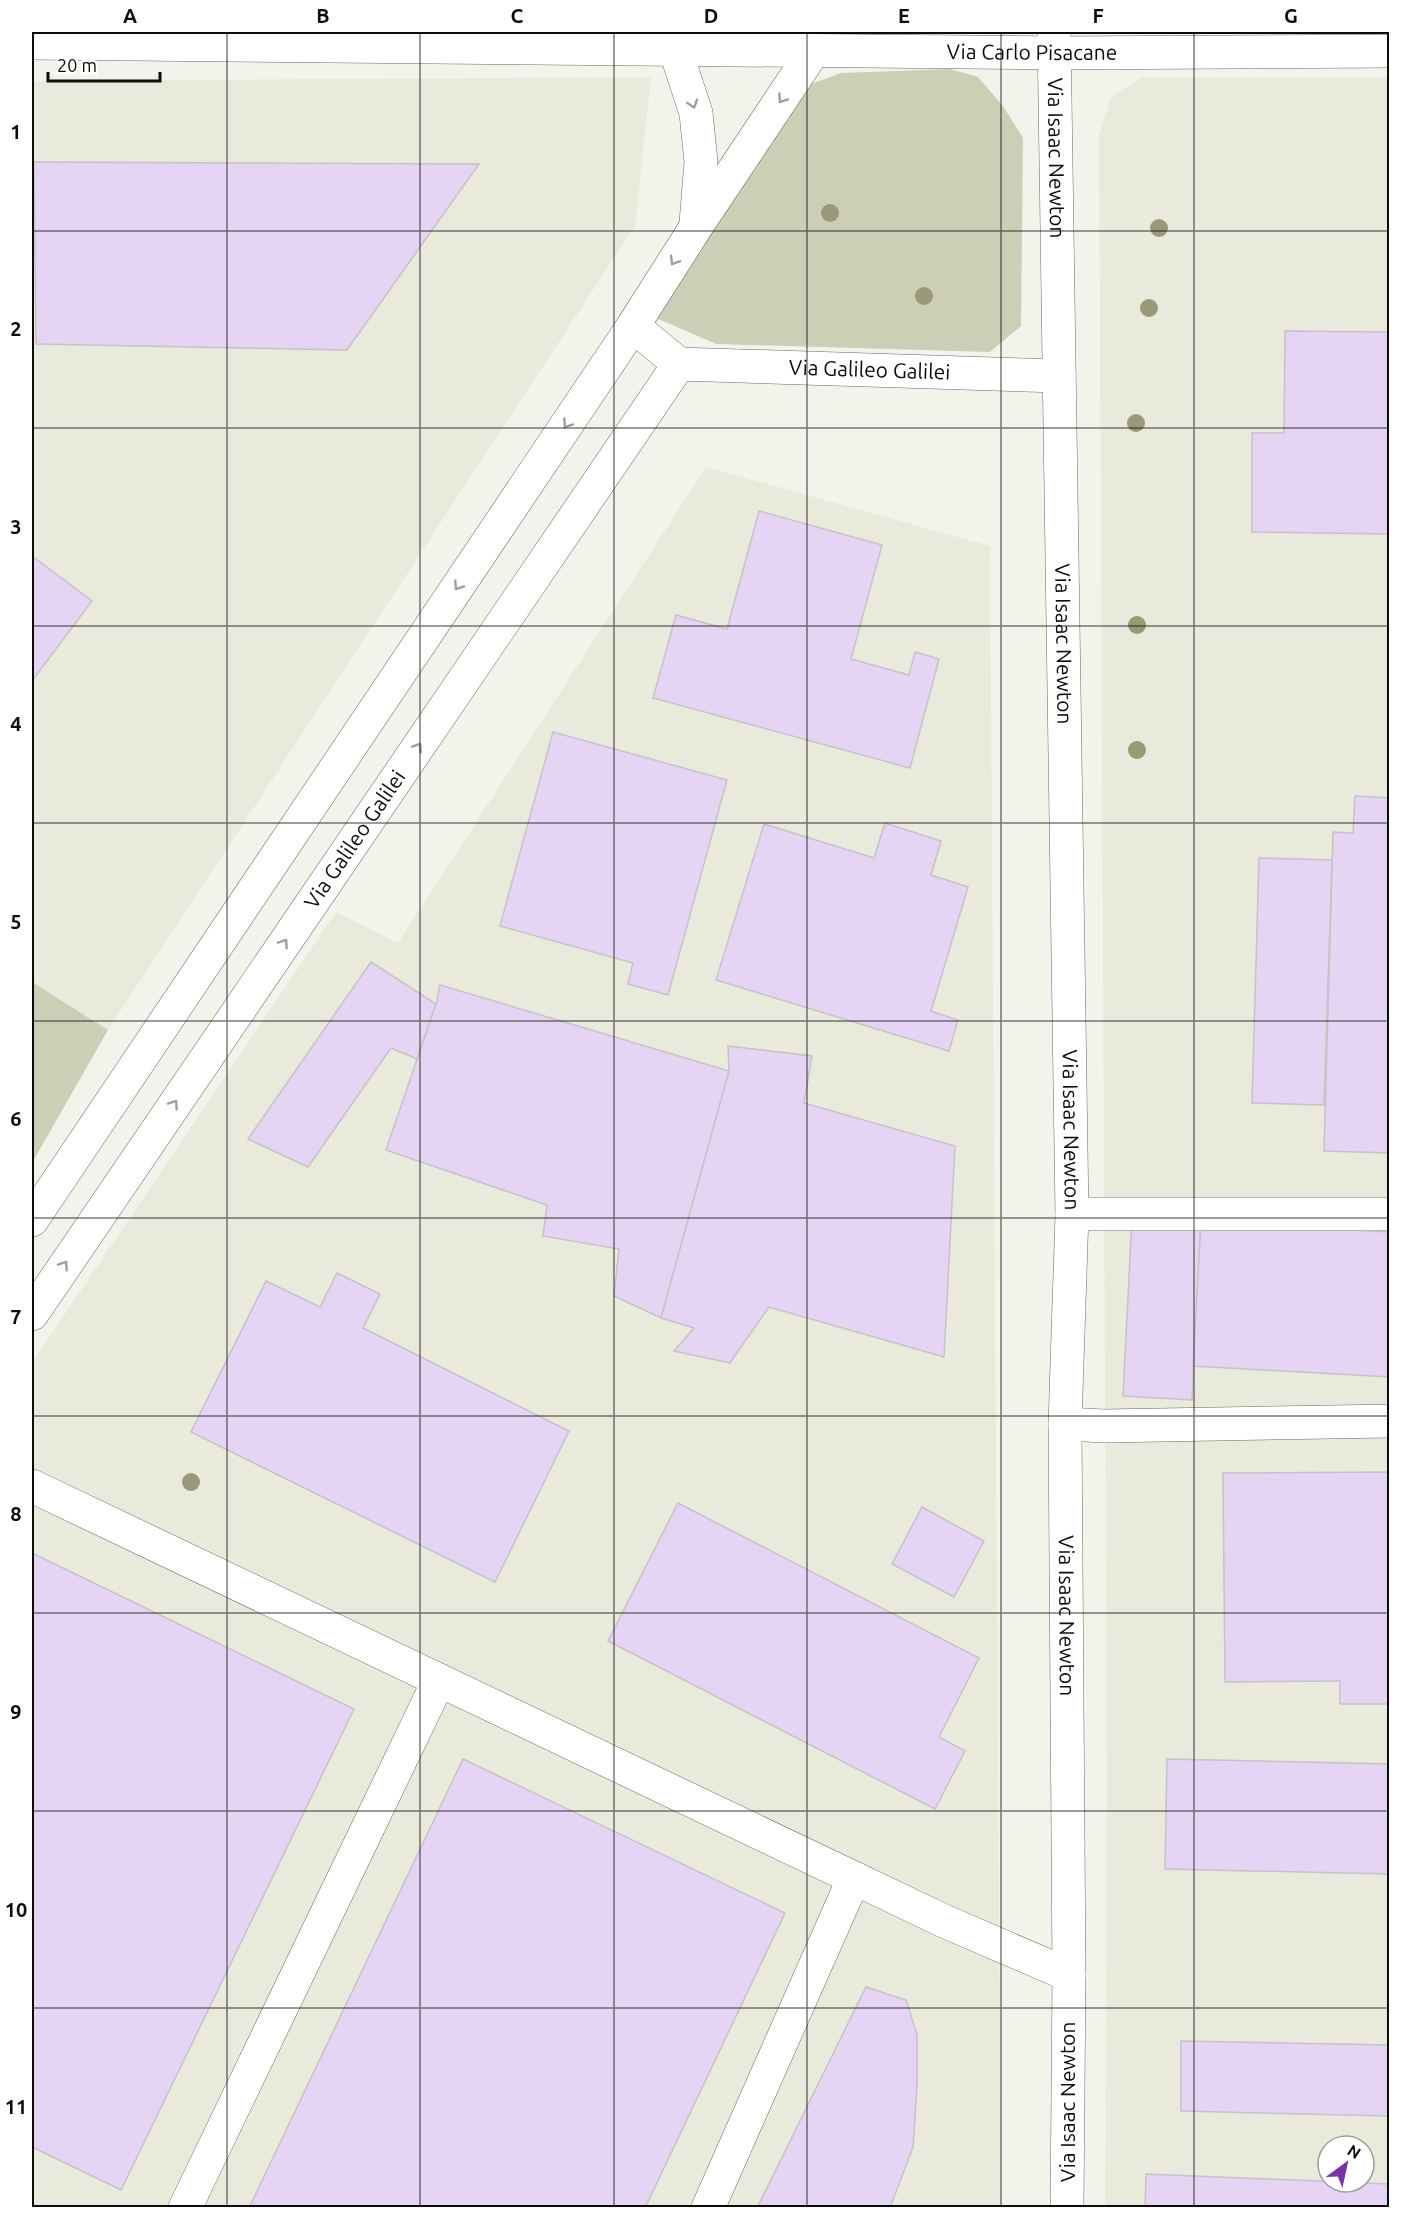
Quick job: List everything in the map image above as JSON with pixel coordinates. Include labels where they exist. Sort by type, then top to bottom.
[{"type":"street","name":"Via Carlo Pisacane","points":[[32,43],[694,43],[814,50],[1054,42],[1389,51]]},
{"type":"street","name":"Via Isaac Newton","points":[[1054,42],[1072,1214],[1065,1424],[1069,1975],[1067,2208]]},
{"type":"street","points":[[694,43],[696,113],[701,162],[696,227]]},
{"type":"street","points":[[32,1220],[633,326],[814,50]]},
{"type":"street","points":[[633,326],[679,364]]},
{"type":"street","name":"Via Galileo Galilei","points":[[32,1314],[679,364],[1059,376]]},
{"type":"street","points":[[1072,1214],[1389,1214]]},
{"type":"street","points":[[1065,1424],[1105,1426],[1389,1421]]},
{"type":"street","points":[[32,1486],[944,1922],[1069,1975]]},
{"type":"street","points":[[185,2208],[439,1680]]},
{"type":"street","points":[[708,2208],[854,1878]]},
{"type":"shaded area","points":[[651,77],[635,226],[108,1030],[32,982],[32,681],[92,601],[32,556],[32,81]]},
{"type":"shaded area","points":[[1143,77],[1389,78],[1389,2207],[1105,2207],[1107,1789],[1099,135],[1111,97]]},
{"type":"shaded area","points":[[706,467],[990,546],[1001,2207],[32,2208],[32,1363],[336,912],[398,943]]},
{"type":"green space","points":[[950,69],[978,77],[1003,106],[1023,138],[1021,326],[990,352],[716,344],[654,317],[811,84],[841,73]]},
{"type":"green space","points":[[32,982],[108,1030],[32,1163]]},
{"type":"building","points":[[34,162],[479,164],[347,350],[36,344]]},
{"type":"building","points":[[1285,331],[1390,332],[1390,534],[1252,532],[1252,433],[1284,433]]},
{"type":"building","points":[[759,511],[882,545],[851,659],[909,675],[915,652],[939,659],[910,768],[653,698],[676,615],[727,629]]},
{"type":"building","points":[[32,556],[92,601],[32,681]]},
{"type":"building","points":[[553,732],[727,780],[668,995],[628,984],[633,963],[500,926]]},
{"type":"building","points":[[1355,796],[1390,798],[1390,1153],[1324,1151],[1333,832],[1353,833]]},
{"type":"building","points":[[885,823],[941,841],[931,875],[968,887],[931,1011],[958,1020],[949,1051],[716,980],[764,824],[874,858]]},
{"type":"building","points":[[1259,858],[1332,860],[1324,1105],[1252,1103]]},
{"type":"building","points":[[371,962],[436,1004],[417,1059],[391,1048],[308,1167],[248,1139]]},
{"type":"building","points":[[440,985],[729,1071],[661,1318],[614,1296],[619,1249],[543,1236],[547,1205],[386,1150],[436,1004]]},
{"type":"building","points":[[728,1046],[812,1056],[804,1103],[955,1146],[944,1357],[769,1307],[730,1363],[674,1351],[694,1328],[661,1318],[729,1071]]},
{"type":"building","points":[[1132,1218],[1201,1222],[1192,1400],[1123,1396]]},
{"type":"building","points":[[1201,1222],[1390,1232],[1390,1377],[1193,1366]]},
{"type":"building","points":[[337,1273],[380,1294],[363,1328],[569,1431],[495,1582],[191,1432],[266,1281],[320,1307]]},
{"type":"building","points":[[1390,1472],[1390,1704],[1340,1704],[1340,1681],[1225,1682],[1223,1473]]},
{"type":"building","points":[[678,1503],[979,1658],[939,1737],[965,1751],[935,1809],[608,1641]]},
{"type":"building","points":[[922,1507],[984,1541],[954,1597],[892,1564]]},
{"type":"building","points":[[32,1553],[354,1709],[121,2190],[32,2147]]},
{"type":"building","points":[[463,1759],[785,1913],[645,2208],[249,2208]]},
{"type":"building","points":[[1167,1759],[1390,1764],[1390,1874],[1165,1869]]},
{"type":"building","points":[[866,1987],[906,2000],[917,2034],[917,2085],[913,2147],[890,2208],[757,2208]]},
{"type":"building","points":[[1181,2041],[1390,2045],[1390,2116],[1181,2111]]},
{"type":"building","points":[[1146,2174],[1316,2181],[1316,2194],[1376,2194],[1376,2183],[1390,2184],[1390,2208],[1145,2208]]}]
